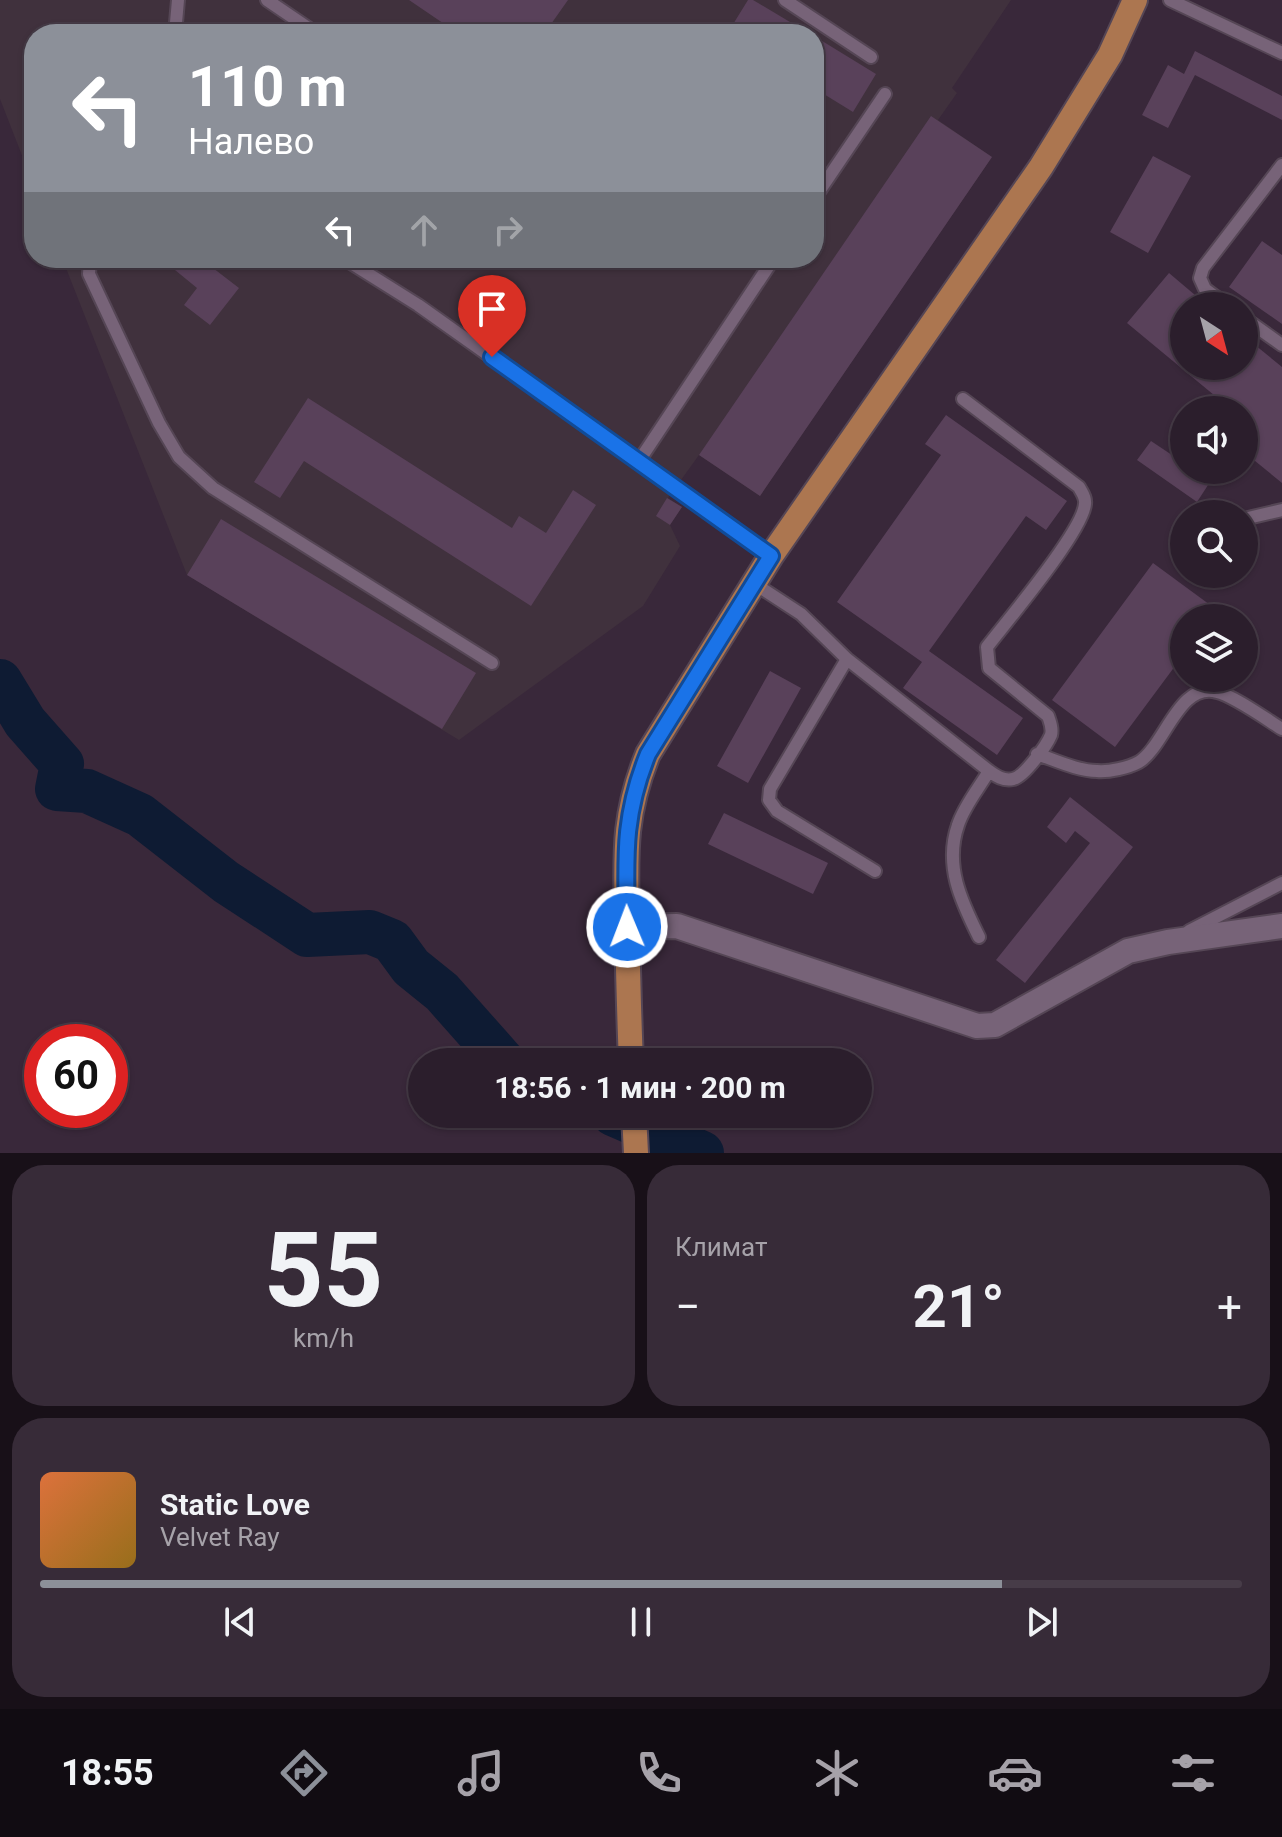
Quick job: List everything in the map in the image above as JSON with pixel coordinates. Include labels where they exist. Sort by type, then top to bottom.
[{"type":"main road","points":[[630,1048],[627,821],[635,787],[648,754],[771,556],[1041,167],[1110,55],[1135,0]]},
{"type":"main road","points":[[635,1128],[636,1153]]},
{"type":"street","points":[[627,927],[677,926],[977,1026],[995,1025],[1128,951],[1168,942],[1282,926]]},
{"type":"lane","points":[[176,24],[178,0]]},
{"type":"lane","points":[[267,0],[302,24]]},
{"type":"lane","points":[[785,0],[821,24]]},
{"type":"lane","points":[[1170,0],[1282,53]]},
{"type":"lane","points":[[824,26],[871,57]]},
{"type":"lane","points":[[824,184],[885,94]]},
{"type":"lane","points":[[1209,292],[1200,278],[1203,268],[1282,165]]},
{"type":"lane","points":[[89,268],[89,274],[159,423],[179,457],[213,488],[492,663]]},
{"type":"lane","points":[[359,268],[418,305],[771,556]]},
{"type":"lane","points":[[639,461],[767,268]]},
{"type":"lane","points":[[1258,328],[1282,345]]},
{"type":"lane","points":[[755,584],[801,614],[847,659],[989,771],[1000,778],[1012,780],[1024,774],[1051,735],[1052,727],[1048,716],[989,668],[987,647],[1045,573],[1083,514],[1086,500],[1079,487],[963,399]]},
{"type":"lane","points":[[1258,516],[1282,510]]},
{"type":"lane","points":[[847,659],[770,789],[769,800],[777,811],[875,871]]},
{"type":"lane","points":[[1037,754],[1096,772],[1125,767],[1141,761],[1156,745],[1184,703],[1199,693],[1216,691],[1282,729]]},
{"type":"lane","points":[[979,937],[963,904],[951,852],[958,822],[989,771]]},
{"type":"lane","points":[[1168,942],[1282,883]]},
{"type":"shaded area","points":[[0,0],[1011,0],[952,88],[957,93],[938,120],[992,157],[760,496],[699,455],[668,498],[682,507],[670,525],[680,546],[643,606],[459,740],[187,575],[66,268],[824,268],[824,24],[24,24],[24,160],[0,99]]},
{"type":"building","points":[[409,0],[568,0],[551,24],[444,24]]},
{"type":"building","points":[[748,0],[753,0],[793,24],[733,24]]},
{"type":"building","points":[[824,42],[876,74],[853,112],[824,94]]},
{"type":"building","points":[[1195,51],[1282,96],[1282,120],[1195,75],[1168,128],[1142,115],[1168,65],[1184,74]]},
{"type":"building","points":[[931,116],[992,157],[760,496],[699,455]]},
{"type":"building","points":[[1153,156],[1191,176],[1148,253],[1110,232]]},
{"type":"building","points":[[1262,241],[1282,255],[1282,324],[1258,307],[1258,292],[1236,292],[1229,287]]},
{"type":"building","points":[[213,268],[239,288],[210,325],[184,305],[197,288],[175,270]]},
{"type":"building","points":[[1169,273],[1191,292],[1170,292],[1170,359],[1127,323]]},
{"type":"building","points":[[1258,347],[1282,367],[1282,483],[1258,463],[1258,396],[1215,396],[1196,380],[1258,380]]},
{"type":"building","points":[[308,398],[512,528],[519,516],[546,533],[573,490],[596,505],[531,606],[304,461],[280,498],[254,482]]},
{"type":"building","points":[[946,415],[1067,501],[1046,530],[1026,516],[929,651],[1023,718],[997,755],[903,688],[922,662],[837,602],[941,455],[925,444]]},
{"type":"building","points":[[1151,441],[1170,454],[1170,483],[1137,460]]},
{"type":"building","points":[[1171,484],[1209,484],[1198,500]]},
{"type":"building","points":[[667,498],[682,507],[670,525],[656,516]]},
{"type":"building","points":[[221,519],[476,673],[442,729],[187,575]]},
{"type":"building","points":[[1153,563],[1170,575],[1170,588],[1187,588],[1209,604],[1170,604],[1170,673],[1115,747],[1052,700]]},
{"type":"building","points":[[770,671],[801,688],[748,783],[717,766]]},
{"type":"building","points":[[1070,797],[1133,847],[1025,983],[996,960],[1090,843],[1075,831],[1066,843],[1047,827]]},
{"type":"building","points":[[724,813],[828,863],[813,894],[708,844]]},
{"type":"waterway","points":[[0,681],[25,722],[62,764],[57,789],[87,791],[140,815],[226,882],[307,935],[370,932],[392,941],[411,967],[442,992],[492,1048]]},
{"type":"waterway","points":[[645,1128],[702,1153]]},
{"type":"route","points":[[492,357],[771,556],[648,754],[635,787],[627,821],[627,927]]}]
